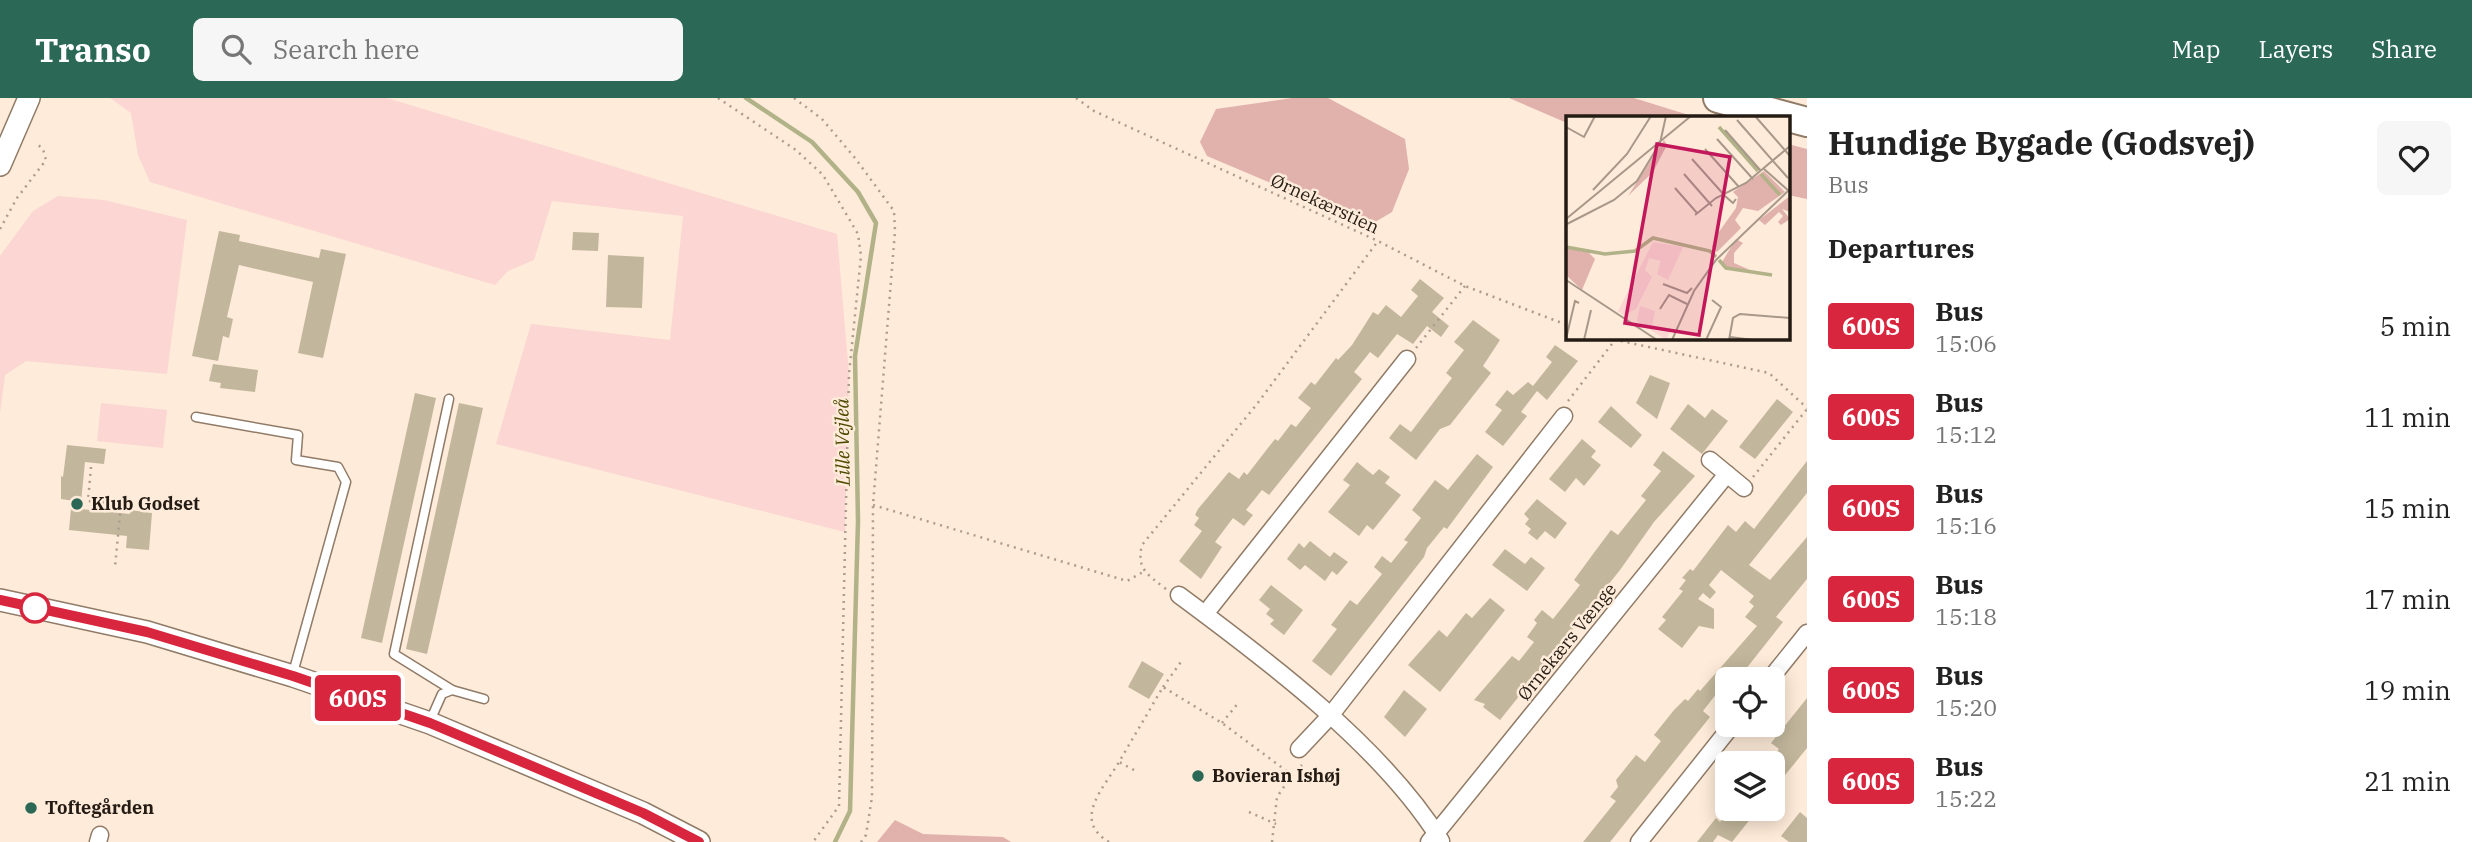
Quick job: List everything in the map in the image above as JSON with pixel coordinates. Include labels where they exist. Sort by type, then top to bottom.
[{"type":"highway","points":[[1718,98],[1785,116]]},
{"type":"highway","points":[[1790,117],[1807,122]]},
{"type":"street","points":[[0,165],[29,98]]},
{"type":"street","points":[[1205,614],[1407,359]]},
{"type":"street","points":[[1304,753],[1564,416]]},
{"type":"street","points":[[1710,460],[1744,488]]},
{"type":"street","name":"Ørnekærs Vænge","points":[[1179,595],[1330,716],[1384,769],[1436,839],[1727,474]]},
{"type":"street","points":[[0,600],[147,632],[293,676],[430,723],[643,813],[699,842]]},
{"type":"street","points":[[1780,667],[1807,633]]},
{"type":"street","points":[[1639,842],[1723,737]]},
{"type":"lane","points":[[449,399],[394,654],[452,690],[484,699]]},
{"type":"lane","points":[[196,417],[298,435],[296,460],[338,467],[346,482],[293,676]]},
{"type":"lane","points":[[430,723],[442,694],[452,690]]},
{"type":"path","points":[[718,98],[796,150],[823,175],[858,233],[861,256],[849,374],[839,806],[813,842]]},
{"type":"path","points":[[794,98],[822,119],[894,211],[895,231],[873,505],[872,797],[866,835],[861,842]]},
{"type":"path","name":"Ørnekærstien","points":[[1076,98],[1094,111],[1378,242],[1465,286],[1566,325]]},
{"type":"path","points":[[0,229],[17,198],[46,160],[43,149],[37,144]]},
{"type":"path","points":[[1179,595],[1143,572],[1138,561],[1142,545],[1257,404],[1378,242]]},
{"type":"path","points":[[1407,359],[1465,286]]},
{"type":"path","points":[[1564,416],[1566,404],[1615,340],[1769,373],[1807,409],[1744,488]]},
{"type":"path","points":[[91,467],[88,501],[121,504],[115,567]]},
{"type":"path","points":[[873,505],[1127,581],[1143,572]]},
{"type":"path","points":[[1109,842],[1092,827],[1090,811],[1163,687],[1183,659]]},
{"type":"path","points":[[1163,687],[1222,723],[1292,775]]},
{"type":"path","points":[[1222,723],[1239,702]]},
{"type":"path","points":[[1272,842],[1277,797],[1304,753]]},
{"type":"path","points":[[1119,762],[1134,770]]},
{"type":"path","points":[[1249,813],[1276,824]]},
{"type":"shaded area","points":[[110,98],[387,98],[837,234],[849,374],[845,532],[496,444],[531,324],[670,340],[683,216],[552,201],[534,260],[508,271],[495,285],[150,182],[138,155],[131,113]]},
{"type":"shaded area","points":[[1292,98],[1328,98],[1405,139],[1409,169],[1392,212],[1370,225],[1207,156],[1200,142],[1216,109]]},
{"type":"shaded area","points":[[1509,98],[1634,98],[1692,116],[1566,116],[1566,123]]},
{"type":"shaded area","points":[[1790,145],[1807,149],[1807,199],[1790,195]]},
{"type":"shaded area","points":[[58,196],[104,200],[187,220],[167,374],[26,361],[5,375],[0,413],[0,256],[33,211]]},
{"type":"shaded area","points":[[101,403],[167,410],[163,448],[97,441]]},
{"type":"shaded area","points":[[895,820],[923,834],[1003,837],[1011,842],[877,842]]},
{"type":"building","points":[[219,231],[240,235],[239,241],[319,258],[321,249],[346,254],[323,358],[298,353],[313,282],[239,265],[227,317],[233,319],[229,338],[223,336],[218,361],[192,356]]},
{"type":"building","points":[[573,232],[599,233],[598,251],[572,250]]},
{"type":"building","points":[[608,255],[644,257],[642,308],[606,307]]},
{"type":"building","points":[[1420,279],[1444,298],[1432,312],[1449,326],[1441,337],[1427,326],[1413,344],[1397,334],[1378,358],[1370,352],[1354,372],[1362,379],[1269,495],[1262,490],[1246,510],[1253,515],[1244,526],[1233,518],[1215,542],[1222,547],[1201,579],[1179,561],[1202,531],[1194,525],[1199,518],[1195,515],[1198,509],[1229,472],[1239,479],[1244,472],[1247,475],[1275,439],[1278,441],[1291,424],[1296,427],[1311,408],[1298,398],[1311,382],[1315,385],[1336,358],[1338,360],[1352,345],[1373,312],[1378,315],[1386,305],[1401,317],[1418,296],[1411,290]]},
{"type":"building","points":[[1473,320],[1500,340],[1483,366],[1491,373],[1450,425],[1440,429],[1416,460],[1389,438],[1400,424],[1411,432],[1452,378],[1446,373],[1464,350],[1454,342]]},
{"type":"building","points":[[1555,345],[1578,361],[1547,400],[1537,391],[1521,412],[1527,416],[1503,446],[1485,432],[1502,410],[1495,405],[1507,390],[1513,395],[1528,382],[1533,386],[1552,362],[1546,357]]},
{"type":"building","points":[[213,364],[258,370],[255,392],[220,388],[221,383],[209,381]]},
{"type":"building","points":[[1650,375],[1670,383],[1657,419],[1636,403]]},
{"type":"building","points":[[415,393],[436,398],[382,643],[361,638]]},
{"type":"building","points":[[1777,399],[1793,412],[1755,459],[1739,447]]},
{"type":"building","points":[[459,403],[483,408],[427,654],[406,649]]},
{"type":"building","points":[[1688,404],[1705,418],[1712,409],[1728,421],[1702,454],[1670,429]]},
{"type":"building","points":[[1611,406],[1642,435],[1631,448],[1598,422]]},
{"type":"building","points":[[1582,439],[1596,451],[1591,457],[1601,465],[1584,486],[1576,478],[1565,492],[1549,479]]},
{"type":"building","points":[[67,445],[106,449],[104,464],[85,462],[81,502],[61,499],[61,476],[63,477]]},
{"type":"building","points":[[1663,451],[1695,476],[1654,522],[1620,570],[1500,720],[1483,707],[1485,704],[1474,700],[1512,656],[1519,661],[1534,642],[1527,637],[1537,623],[1534,620],[1542,610],[1553,619],[1580,585],[1574,580],[1611,530],[1618,535],[1646,500],[1641,496],[1661,471],[1653,465]]},
{"type":"building","points":[[1477,454],[1493,467],[1447,529],[1444,527],[1427,548],[1424,557],[1331,676],[1312,661],[1337,629],[1331,625],[1350,600],[1357,605],[1382,574],[1374,567],[1382,556],[1391,563],[1408,542],[1404,540],[1421,518],[1412,510],[1435,480],[1448,490]]},
{"type":"building","points":[[1807,461],[1807,493],[1749,565],[1770,580],[1807,537],[1807,579],[1776,617],[1783,622],[1747,667],[1721,667],[1757,626],[1745,617],[1754,606],[1749,602],[1754,596],[1721,570],[1709,585],[1716,592],[1710,599],[1703,593],[1698,599],[1714,609],[1714,629],[1699,626],[1682,648],[1658,629],[1666,620],[1662,617],[1683,591],[1679,589],[1686,580],[1682,578],[1690,569],[1693,571],[1728,525],[1736,532],[1745,521],[1754,529]]},
{"type":"building","points":[[1357,462],[1373,475],[1379,469],[1390,477],[1385,483],[1401,495],[1373,530],[1367,525],[1359,536],[1328,512],[1350,485],[1343,480]]},
{"type":"building","points":[[1537,499],[1567,523],[1555,539],[1545,531],[1537,540],[1528,533],[1531,529],[1525,524],[1529,519],[1524,514]]},
{"type":"building","points":[[71,508],[130,514],[130,510],[152,513],[149,550],[126,548],[127,536],[69,530]]},
{"type":"building","points":[[1310,541],[1330,557],[1334,552],[1348,562],[1337,575],[1332,571],[1325,581],[1305,565],[1300,570],[1287,559],[1299,543],[1304,548]]},
{"type":"building","points":[[1505,549],[1525,564],[1531,557],[1545,568],[1527,591],[1492,565]]},
{"type":"building","points":[[1271,585],[1303,610],[1284,635],[1270,624],[1274,620],[1266,614],[1270,609],[1259,600]]},
{"type":"building","points":[[1490,598],[1505,610],[1440,692],[1408,665],[1439,630],[1447,637],[1466,613],[1472,618]]},
{"type":"building","points":[[1142,661],[1164,674],[1149,699],[1128,687]]},
{"type":"building","points":[[1715,674],[1715,696],[1703,711],[1710,717],[1610,842],[1583,842],[1616,801],[1610,797],[1618,787],[1616,780],[1636,755],[1645,762],[1661,741],[1654,735],[1685,699],[1688,701],[1698,689],[1700,691]]},
{"type":"building","points":[[1404,690],[1427,709],[1405,737],[1384,717]]},
{"type":"building","points":[[1807,698],[1807,748],[1785,775],[1785,751],[1777,751],[1779,749],[1771,743],[1776,737],[1785,737],[1785,726]]},
{"type":"building","points":[[1800,812],[1807,818],[1807,842],[1789,842],[1781,836]]},
{"type":"building","points":[[1715,819],[1720,822],[1749,821],[1732,842],[1718,835],[1713,842],[1697,842]]},
{"type":"waterway","name":"Lille Vejleå","points":[[746,98],[812,142],[858,192],[876,223],[855,356],[858,521],[850,811],[835,842]]},
{"type":"bus line","name":"600S","points":[[0,600],[147,632],[293,676],[448,729],[643,813],[699,842]]},
{"type":"place","name":"Klub Godset","points":[[77,504]]},
{"type":"place","name":"Bovieran Ishøj","points":[[1198,776]]},
{"type":"place","name":"Toftegården","points":[[31,808]]}]
